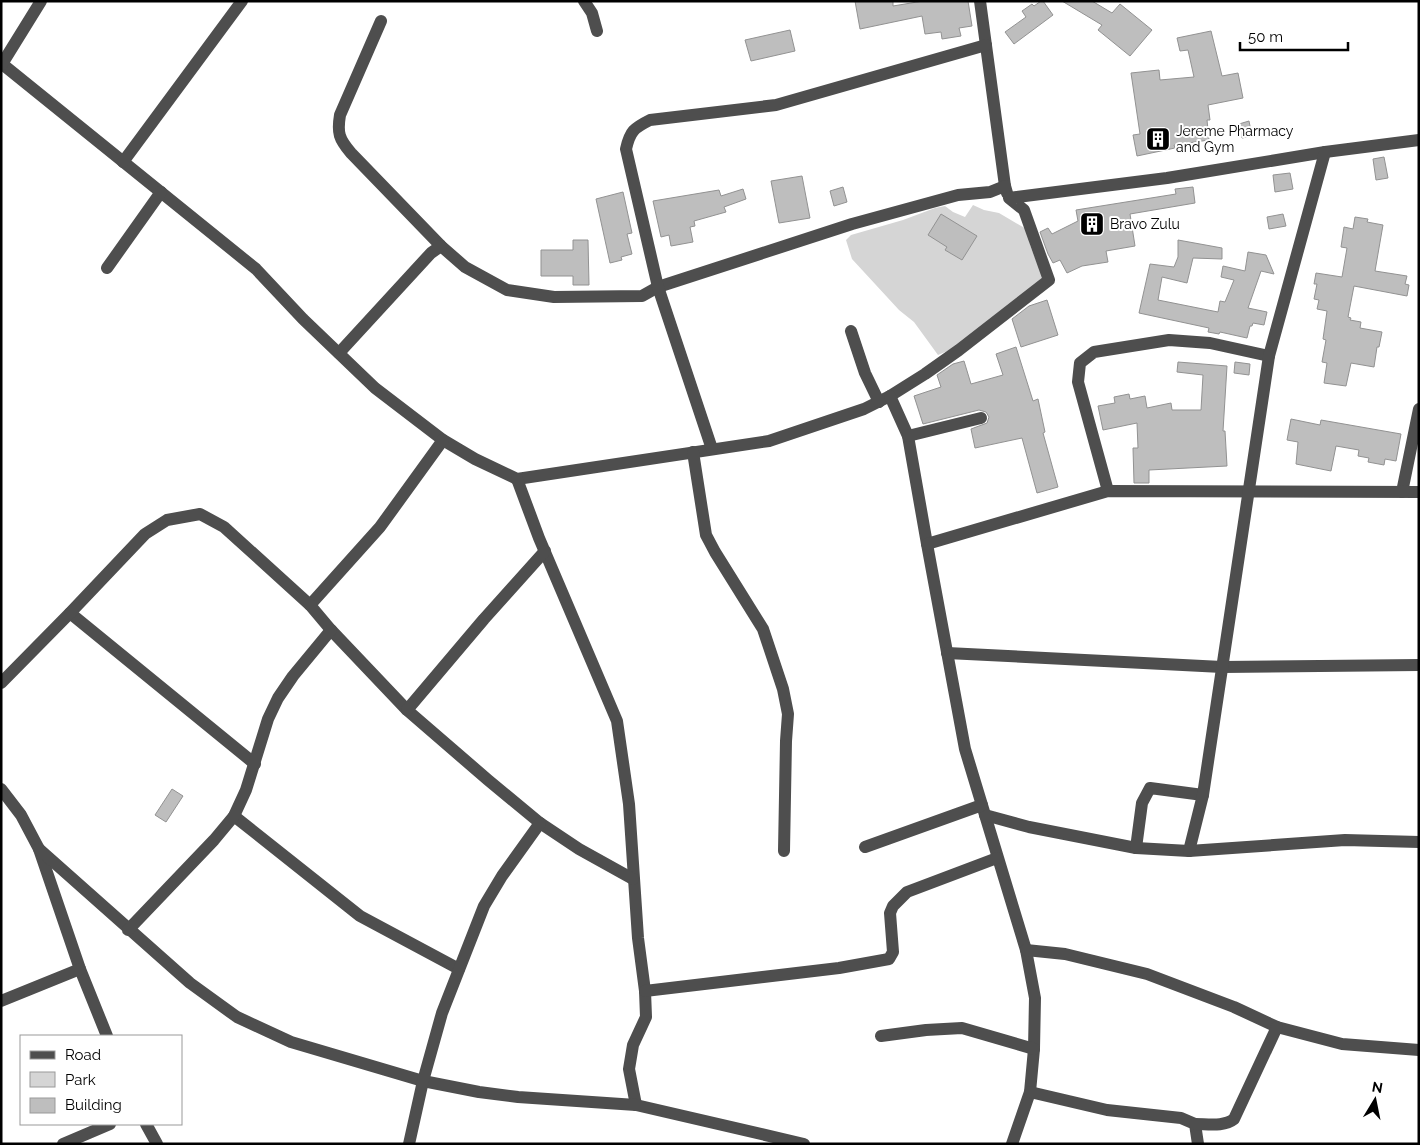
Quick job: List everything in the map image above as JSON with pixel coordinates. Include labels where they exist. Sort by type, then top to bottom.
[{"type":"street","points":[[40,1],[2,64],[256,269],[375,388],[443,440],[517,479],[769,441],[855,412],[884,399],[925,374],[1049,280],[1024,210],[1007,192],[980,1]]},
{"type":"street","points":[[123,162],[242,1]]},
{"type":"street","points":[[584,1],[592,13],[597,32]]},
{"type":"street","points":[[381,21],[340,115],[338,128],[341,140],[351,153],[441,246],[465,267],[506,290],[554,297],[642,296],[658,287],[852,224],[958,195],[1167,178],[1325,152],[1419,140]]},
{"type":"street","points":[[712,449],[658,287],[626,149],[628,138],[635,128],[650,120],[776,106],[986,45]]},
{"type":"street","points":[[1189,851],[1203,795],[1269,356],[1325,152]]},
{"type":"street","points":[[107,268],[161,192]]},
{"type":"street","points":[[339,353],[431,253],[441,246]]},
{"type":"street","points":[[851,331],[865,373],[908,436],[926,544],[966,749],[1026,950],[1035,998],[1034,1049],[1030,1092],[1012,1144]]},
{"type":"street","points":[[1108,490],[1078,382],[1080,363],[1094,352],[1168,340],[1210,343],[1269,356]]},
{"type":"street","points":[[1402,492],[1419,409]]},
{"type":"street","points":[[908,436],[981,418]]},
{"type":"street","points":[[310,605],[380,527],[443,440]]},
{"type":"street","points":[[693,452],[706,535],[763,629],[783,689],[788,714],[784,850]]},
{"type":"street","points":[[517,479],[545,551],[617,721],[629,804],[638,938],[645,991],[646,1017],[633,1045],[629,1069],[636,1105]]},
{"type":"street","points":[[926,544],[1108,490],[1419,492]]},
{"type":"street","points":[[1,683],[145,534],[167,520],[200,514],[224,527],[310,605],[331,630],[407,710],[540,823],[578,849],[633,879]]},
{"type":"street","points":[[407,710],[545,551]]},
{"type":"street","points":[[70,613],[255,764]]},
{"type":"street","points":[[128,930],[214,840],[234,816],[246,790],[268,719],[278,698],[293,676],[331,630]]},
{"type":"street","points":[[948,653],[1222,667],[1419,665]]},
{"type":"street","points":[[1136,848],[1142,803],[1150,788],[1203,795]]},
{"type":"street","points":[[1,789],[21,815],[39,849],[80,969],[107,1035]]},
{"type":"street","points":[[866,847],[983,810],[1029,827],[1136,848],[1189,851],[1345,840],[1419,842]]},
{"type":"street","points":[[234,816],[360,916],[459,969]]},
{"type":"street","points":[[409,1144],[423,1081],[442,1012],[484,906],[502,876],[540,823]]},
{"type":"street","points":[[39,849],[128,930],[190,983],[237,1017],[291,1042],[423,1081],[489,1093],[636,1105],[802,1144]]},
{"type":"street","points":[[645,991],[840,968],[889,959],[893,952],[890,914],[893,906],[906,892],[997,858]]},
{"type":"street","points":[[1026,950],[1064,954],[1147,974],[1234,1007],[1277,1027],[1342,1044],[1419,1050]]},
{"type":"street","points":[[1,1001],[80,969]]},
{"type":"street","points":[[1030,1092],[1106,1110],[1181,1118],[1194,1124],[1229,1123],[1234,1118],[1277,1027]]},
{"type":"street","points":[[881,1036],[926,1030],[962,1028],[1034,1049]]},
{"type":"street","points":[[1194,1124],[1198,1144]]},
{"type":"street","points":[[63,1144],[108,1125]]},
{"type":"street","points":[[146,1125],[156,1144]]},
{"type":"green space","points":[[973,205],[984,210],[999,213],[1028,230],[1030,245],[1044,281],[957,347],[938,355],[914,322],[899,310],[852,259],[846,240],[851,235],[945,206],[965,217]]},
{"type":"building","points":[[855,1],[893,1],[893,6],[923,1],[968,1],[972,26],[959,28],[961,36],[942,39],[941,32],[925,34],[922,16],[860,29]]},
{"type":"building","points":[[1043,1],[1053,15],[1014,44],[1005,32],[1026,17],[1022,11],[1032,4],[1034,6]]},
{"type":"building","points":[[1062,1],[1092,1],[1112,13],[1120,4],[1152,30],[1130,56],[1098,30],[1102,25]]},
{"type":"building","points":[[790,30],[795,51],[751,61],[745,40]]},
{"type":"building","points":[[1211,31],[1222,76],[1238,73],[1243,98],[1208,105],[1210,120],[1207,120],[1209,140],[1174,145],[1175,148],[1137,156],[1133,135],[1140,134],[1131,73],[1159,70],[1160,80],[1194,77],[1188,50],[1180,51],[1177,38]]},
{"type":"building","points":[[1249,121],[1252,136],[1242,138],[1239,124]]},
{"type":"building","points":[[1384,157],[1388,178],[1376,180],[1373,159]]},
{"type":"building","points":[[1290,173],[1293,189],[1275,192],[1273,175]]},
{"type":"building","points":[[802,176],[810,218],[779,223],[771,181]]},
{"type":"building","points":[[843,187],[847,202],[834,206],[830,191]]},
{"type":"building","points":[[1193,187],[1195,203],[1130,214],[1135,246],[1106,251],[1108,262],[1082,266],[1067,273],[1060,260],[1053,263],[1048,254],[1040,232],[1048,228],[1052,234],[1078,221],[1076,210],[1176,194],[1175,189]]},
{"type":"building","points":[[743,189],[746,199],[724,207],[726,212],[694,221],[695,226],[690,227],[693,242],[671,246],[669,235],[661,237],[653,201],[719,190],[721,196]]},
{"type":"building","points":[[623,192],[632,233],[627,234],[632,254],[621,257],[622,260],[610,263],[596,199]]},
{"type":"building","points":[[941,214],[977,236],[962,260],[945,250],[947,247],[928,235]]},
{"type":"building","points":[[1283,214],[1286,226],[1269,229],[1267,217]]},
{"type":"building","points":[[1355,217],[1368,219],[1367,222],[1383,225],[1375,271],[1407,276],[1405,284],[1409,285],[1407,296],[1354,286],[1348,317],[1351,318],[1350,320],[1361,322],[1360,328],[1382,332],[1379,347],[1377,347],[1374,367],[1351,363],[1346,386],[1324,383],[1327,363],[1322,362],[1326,340],[1323,339],[1327,311],[1317,309],[1319,300],[1314,299],[1317,284],[1314,284],[1316,273],[1342,277],[1347,248],[1341,247],[1344,227],[1353,229]]},
{"type":"building","points":[[573,240],[588,240],[589,285],[573,285],[573,276],[541,276],[541,250],[573,250]]},
{"type":"building","points":[[1178,240],[1222,248],[1222,259],[1193,258],[1187,283],[1162,277],[1158,300],[1218,312],[1220,301],[1225,302],[1234,280],[1221,277],[1223,266],[1245,271],[1248,252],[1266,255],[1274,274],[1261,271],[1248,308],[1267,312],[1264,325],[1253,323],[1250,326],[1247,338],[1220,332],[1219,334],[1208,332],[1209,328],[1139,313],[1150,264],[1174,267],[1178,257]]},
{"type":"building","points":[[1047,300],[1058,335],[1021,347],[1012,319],[1029,306]]},
{"type":"building","points":[[1016,347],[1033,401],[1038,399],[1045,432],[1043,433],[1058,487],[1037,493],[1022,438],[975,448],[971,429],[987,423],[989,417],[986,412],[979,410],[923,424],[914,396],[941,387],[937,375],[953,364],[964,361],[971,384],[1003,375],[996,354]]},
{"type":"building","points":[[1178,362],[1227,366],[1223,431],[1225,431],[1227,466],[1149,470],[1149,483],[1134,483],[1133,448],[1138,448],[1137,423],[1103,430],[1098,406],[1115,403],[1114,397],[1129,394],[1130,399],[1145,396],[1147,408],[1171,403],[1172,410],[1201,410],[1203,375],[1177,372]]},
{"type":"building","points":[[1235,362],[1250,364],[1249,375],[1234,373]]},
{"type":"building","points":[[1291,419],[1320,425],[1321,420],[1401,434],[1396,461],[1385,459],[1384,465],[1368,462],[1369,458],[1358,456],[1359,450],[1336,446],[1331,471],[1296,464],[1298,442],[1287,440]]},
{"type":"building","points":[[172,789],[183,796],[166,822],[155,815]]},
{"type":"place","name":"Jereme Pharmacy and Gym","points":[[1158,139]]},
{"type":"place","name":"Bravo Zulu","points":[[1092,224]]}]
